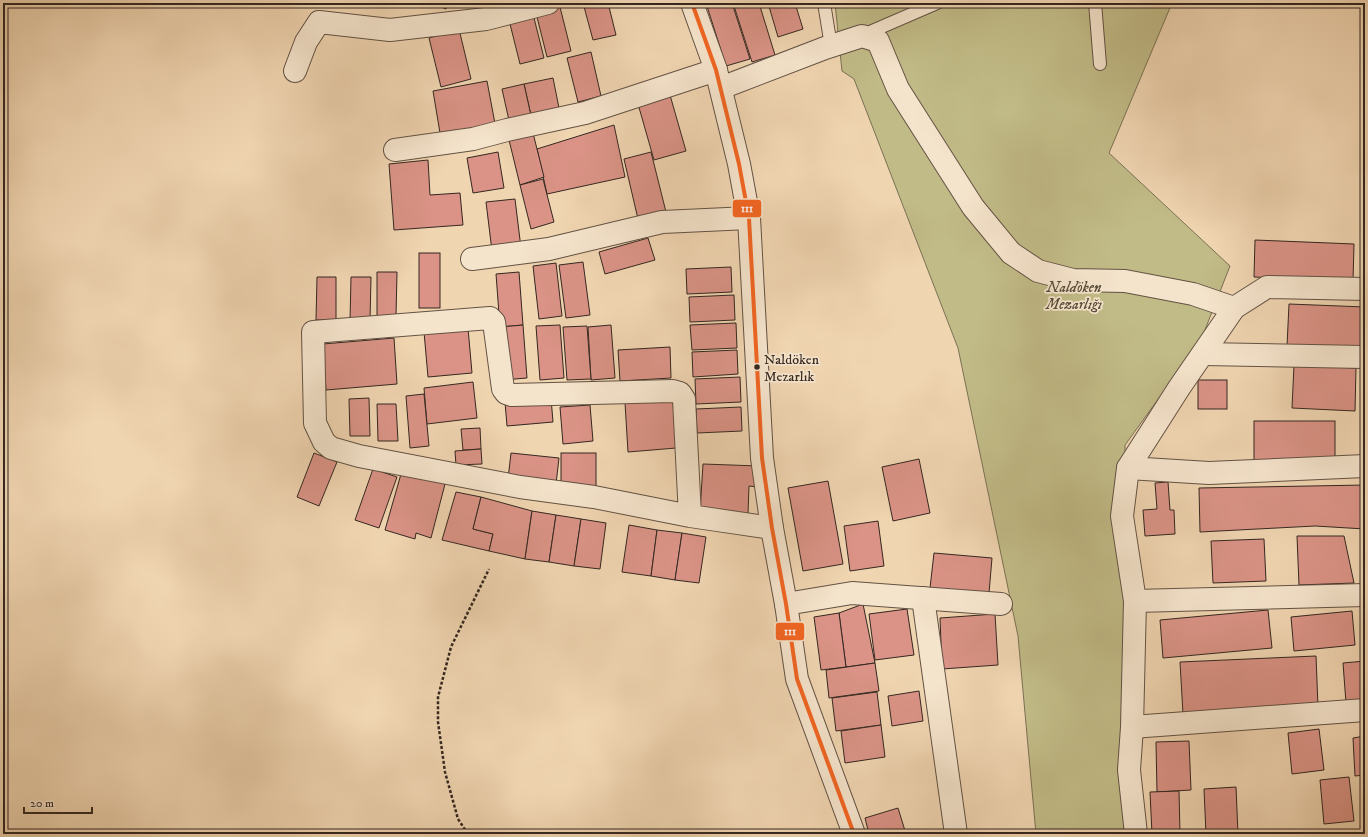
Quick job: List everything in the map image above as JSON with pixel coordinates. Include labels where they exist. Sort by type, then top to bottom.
[{"type":"street","points":[[295,71],[306,42],[319,22],[390,30],[486,18],[548,3]]},
{"type":"street","points":[[692,3],[719,79],[739,164],[749,218],[762,458],[797,679],[854,834]]},
{"type":"street","points":[[395,150],[473,139],[585,113],[719,79],[862,36],[878,41],[898,89],[973,207],[1011,252],[1038,271],[1073,280],[1125,281],[1193,294],[1234,308]]},
{"type":"street","points":[[472,259],[549,249],[662,222],[749,218]]},
{"type":"street","points":[[1136,834],[1129,770],[1132,727],[1135,601],[1122,516],[1128,468],[1179,388],[1234,308],[1267,286],[1365,289]]},
{"type":"street","points":[[690,516],[684,399],[680,393],[673,391],[512,395],[506,393],[503,389],[494,322],[490,318],[313,332],[315,423],[324,442],[331,448],[359,456],[514,486],[594,497],[690,516],[772,528]]},
{"type":"street","points":[[1203,354],[1365,357]]},
{"type":"street","points":[[1128,468],[1209,472],[1365,466]]},
{"type":"street","points":[[786,604],[852,593],[1001,604]]},
{"type":"street","points":[[1135,601],[1365,595]]},
{"type":"street","points":[[923,598],[956,834]]},
{"type":"street","points":[[1132,727],[1365,710]]},
{"type":"lane","points":[[824,3],[831,46]]},
{"type":"lane","points":[[862,36],[936,3]]},
{"type":"lane","points":[[1095,3],[1100,64]]},
{"type":"path","points":[[468,834],[458,818],[445,772],[438,722],[438,697],[451,647],[489,569]]},
{"type":"green space","name":"Naldöken Mezarlığı","points":[[835,3],[1172,3],[1109,153],[1230,266],[1201,340],[1125,445],[1128,642],[1135,834],[1036,834],[1018,636],[958,348],[854,79],[842,71]]},
{"type":"building","points":[[431,3],[448,3],[446,9]]},
{"type":"building","points":[[583,3],[608,3],[616,35],[593,40]]},
{"type":"building","points":[[706,3],[732,3],[750,59],[726,66]]},
{"type":"building","points":[[733,3],[759,3],[775,55],[752,62]]},
{"type":"building","points":[[768,3],[795,3],[803,29],[778,37]]},
{"type":"building","points":[[560,7],[571,51],[547,57],[536,13]]},
{"type":"building","points":[[533,14],[544,58],[520,64],[509,20]]},
{"type":"building","points":[[459,29],[471,79],[441,87],[429,38]]},
{"type":"building","points":[[591,52],[601,96],[578,102],[567,58]]},
{"type":"building","points":[[553,78],[560,113],[532,120],[524,84]]},
{"type":"building","points":[[487,81],[496,129],[441,139],[433,91]]},
{"type":"building","points":[[524,84],[532,120],[510,125],[502,89]]},
{"type":"building","points":[[670,95],[686,151],[654,160],[638,104]]},
{"type":"building","points":[[614,125],[625,177],[547,194],[537,149]]},
{"type":"building","points":[[533,133],[544,177],[520,185],[509,140]]},
{"type":"building","points":[[498,152],[504,188],[473,193],[467,158]]},
{"type":"building","points":[[651,152],[666,212],[638,219],[624,159]]},
{"type":"building","points":[[428,160],[430,195],[460,193],[463,225],[394,230],[389,164]]},
{"type":"building","points":[[543,179],[554,222],[531,229],[520,185]]},
{"type":"building","points":[[515,199],[521,248],[492,251],[486,202]]},
{"type":"building","points":[[648,238],[655,260],[605,274],[599,252]]},
{"type":"building","points":[[1255,240],[1354,244],[1353,281],[1254,277]]},
{"type":"building","points":[[419,253],[440,253],[440,308],[419,308]]},
{"type":"building","points":[[583,262],[590,315],[566,318],[559,265]]},
{"type":"building","points":[[556,263],[562,316],[539,319],[533,266]]},
{"type":"building","points":[[731,267],[732,292],[687,294],[686,269]]},
{"type":"building","points":[[377,272],[397,272],[396,316],[377,316]]},
{"type":"building","points":[[519,272],[523,325],[500,327],[496,274]]},
{"type":"building","points":[[317,277],[336,277],[336,320],[316,320]]},
{"type":"building","points":[[351,277],[371,277],[370,321],[350,321]]},
{"type":"building","points":[[734,295],[735,320],[690,322],[689,297]]},
{"type":"building","points":[[1289,304],[1365,307],[1365,348],[1287,346]]},
{"type":"building","points":[[736,323],[737,348],[692,350],[690,325]]},
{"type":"building","points":[[523,325],[527,378],[503,380],[500,327]]},
{"type":"building","points":[[560,325],[564,378],[540,380],[536,326]]},
{"type":"building","points":[[611,325],[615,378],[591,380],[588,327]]},
{"type":"building","points":[[587,326],[591,379],[567,380],[563,327]]},
{"type":"building","points":[[468,328],[472,373],[428,377],[424,332]]},
{"type":"building","points":[[394,338],[397,384],[326,390],[323,344]]},
{"type":"building","points":[[670,347],[671,378],[620,381],[618,350]]},
{"type":"building","points":[[737,350],[738,374],[693,377],[692,352]]},
{"type":"building","points":[[1294,365],[1356,368],[1355,411],[1292,408]]},
{"type":"building","points":[[740,377],[741,402],[696,404],[695,379]]},
{"type":"building","points":[[1198,380],[1227,380],[1227,409],[1198,409]]},
{"type":"building","points":[[473,382],[477,418],[427,424],[424,388]]},
{"type":"building","points":[[424,394],[429,446],[410,448],[406,396]]},
{"type":"building","points":[[369,398],[370,436],[350,436],[349,399]]},
{"type":"building","points":[[551,398],[553,422],[507,426],[505,402]]},
{"type":"building","points":[[673,399],[676,448],[628,452],[625,403]]},
{"type":"building","points":[[377,404],[396,404],[398,441],[378,441]]},
{"type":"building","points":[[590,405],[593,441],[563,444],[560,407]]},
{"type":"building","points":[[741,407],[742,431],[697,433],[696,409]]},
{"type":"building","points":[[1254,421],[1335,421],[1335,461],[1254,461]]},
{"type":"building","points":[[480,428],[481,449],[463,450],[461,429]]},
{"type":"building","points":[[481,449],[482,464],[456,465],[455,451]]},
{"type":"building","points":[[314,453],[337,462],[319,506],[297,497]]},
{"type":"building","points":[[511,453],[559,458],[556,484],[508,479]]},
{"type":"building","points":[[561,453],[596,453],[596,491],[561,491]]},
{"type":"building","points":[[919,459],[930,513],[893,521],[882,467]]},
{"type":"building","points":[[703,464],[759,466],[758,487],[749,486],[748,514],[700,512]]},
{"type":"building","points":[[373,469],[397,477],[379,528],[355,520]]},
{"type":"building","points":[[401,474],[445,484],[431,538],[416,533],[415,539],[385,530]]},
{"type":"building","points":[[828,481],[843,564],[803,571],[788,488]]},
{"type":"building","points":[[1168,482],[1170,510],[1174,510],[1175,534],[1145,536],[1143,510],[1157,509],[1155,483]]},
{"type":"building","points":[[1365,485],[1365,529],[1315,526],[1200,532],[1199,488]]},
{"type":"building","points":[[456,492],[481,497],[473,529],[493,534],[489,551],[442,540]]},
{"type":"building","points":[[481,497],[532,511],[525,559],[489,551],[493,534],[473,529]]},
{"type":"building","points":[[532,511],[556,515],[549,562],[525,559]]},
{"type":"building","points":[[556,515],[581,519],[574,566],[549,562]]},
{"type":"building","points":[[581,519],[606,523],[600,569],[574,566]]},
{"type":"building","points":[[878,521],[884,566],[850,571],[844,526]]},
{"type":"building","points":[[629,525],[657,530],[651,576],[622,572]]},
{"type":"building","points":[[657,530],[682,533],[675,580],[651,576]]},
{"type":"building","points":[[682,533],[706,537],[699,583],[675,580]]},
{"type":"building","points":[[1297,536],[1344,536],[1354,583],[1299,585]]},
{"type":"building","points":[[1264,539],[1266,581],[1213,583],[1211,541]]},
{"type":"building","points":[[934,553],[992,558],[989,593],[930,588]]},
{"type":"building","points":[[863,604],[875,663],[846,667],[839,613]]},
{"type":"building","points":[[907,609],[914,655],[875,660],[869,614]]},
{"type":"building","points":[[1268,610],[1272,648],[1163,658],[1160,620]]},
{"type":"building","points":[[1352,611],[1355,645],[1294,651],[1291,617]]},
{"type":"building","points":[[839,613],[846,667],[821,670],[814,617]]},
{"type":"building","points":[[995,614],[998,665],[942,669],[940,618]]},
{"type":"building","points":[[1316,656],[1318,707],[1183,714],[1180,662]]},
{"type":"building","points":[[1365,661],[1365,702],[1346,703],[1343,663]]},
{"type":"building","points":[[875,663],[879,691],[829,698],[826,670]]},
{"type":"building","points":[[919,691],[923,721],[892,726],[888,696]]},
{"type":"building","points":[[877,692],[881,725],[836,731],[832,698]]},
{"type":"building","points":[[881,725],[885,757],[845,763],[841,731]]},
{"type":"building","points":[[1319,729],[1324,770],[1292,774],[1288,733]]},
{"type":"building","points":[[1365,736],[1365,775],[1355,776],[1353,738]]},
{"type":"building","points":[[1189,741],[1191,790],[1157,792],[1156,742]]},
{"type":"building","points":[[1349,777],[1354,821],[1324,824],[1320,780]]},
{"type":"building","points":[[1236,787],[1238,834],[1206,834],[1204,789]]},
{"type":"building","points":[[1179,791],[1180,834],[1152,834],[1150,792]]},
{"type":"building","points":[[898,808],[906,834],[869,834],[865,818]]},
{"type":"transit line","name":"111","points":[[692,3],[716,70],[739,164],[749,218],[762,458],[797,679],[854,834]]},
{"type":"place","name":"Naldöken Mezarlık","points":[[757,367]]}]
